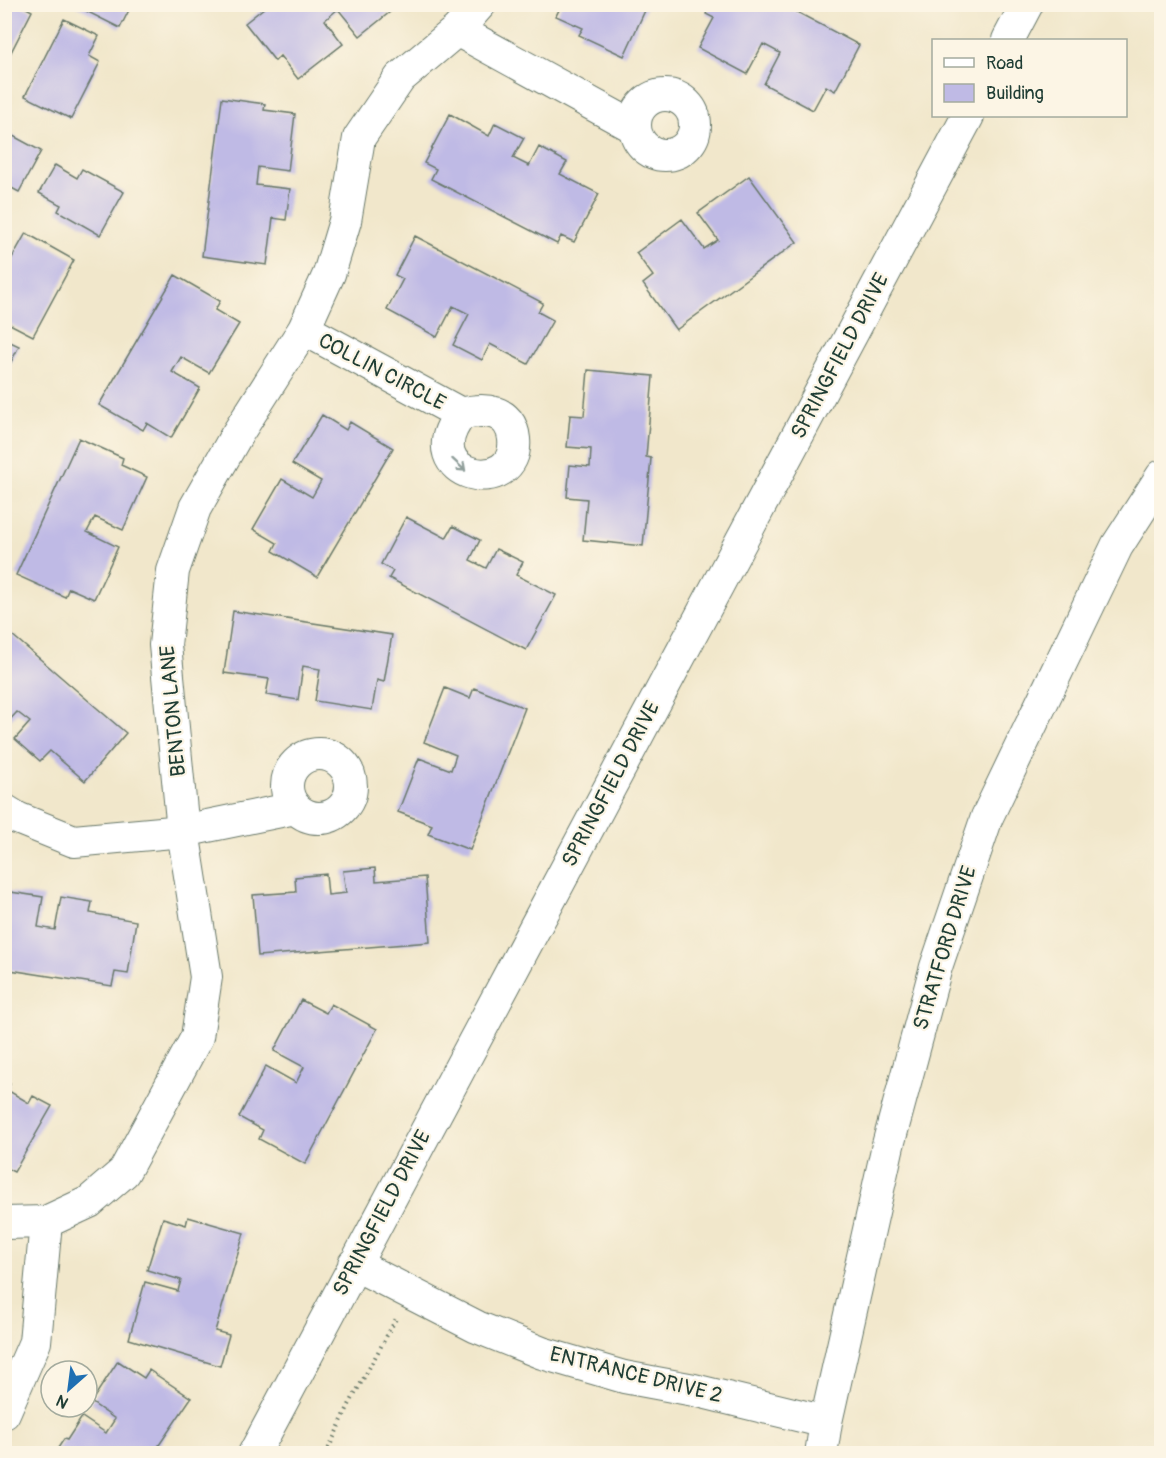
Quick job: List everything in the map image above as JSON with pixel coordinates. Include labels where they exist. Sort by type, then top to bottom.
[{"type":"street","name":"BENTON LANE","points":[[4,1223],[46,1222],[89,1202],[124,1172],[197,1037],[206,977],[183,831],[165,645],[173,571],[195,508],[236,436],[304,329],[329,274],[345,221],[359,138],[400,78],[457,30],[480,4]]},
{"type":"street","points":[[1009,39],[1027,4]]},
{"type":"street","points":[[457,30],[634,127]]},
{"type":"street","name":"SPRINGFIELD DRIVE","points":[[254,1454],[967,117]]},
{"type":"street","name":"COLLIN CIRCLE","points":[[304,329],[461,414]]},
{"type":"street","name":"STRATFORD DRIVE","points":[[821,1454],[826,1422],[888,1145],[936,967],[987,817],[1117,546],[1161,476]]},
{"type":"street","points":[[4,810],[17,818],[74,841],[183,831],[295,808]]},
{"type":"street","points":[[4,1413],[35,1342],[46,1222]]},
{"type":"street","name":"ENTRANCE DRIVE 2","points":[[354,1264],[477,1327],[542,1353],[624,1377],[694,1390],[826,1422]]},
{"type":"path","points":[[326,1454],[354,1395],[411,1293]]},
{"type":"building","points":[[4,4],[19,4],[32,11],[8,58],[4,56]]},
{"type":"building","points":[[77,4],[132,4],[120,28],[76,6]]},
{"type":"building","points":[[269,4],[400,4],[360,36],[338,9],[325,20],[343,44],[298,79],[280,56],[275,61],[245,23]]},
{"type":"building","points":[[562,4],[648,4],[624,56],[579,35],[583,28],[556,16]]},
{"type":"building","points":[[711,4],[782,4],[859,45],[835,91],[826,86],[813,110],[764,84],[780,53],[763,44],[747,74],[698,48],[714,18],[706,14]]},
{"type":"building","points":[[64,19],[99,36],[89,56],[100,62],[71,119],[25,96]]},
{"type":"building","points":[[222,98],[265,104],[264,110],[295,114],[288,171],[258,167],[256,185],[290,189],[286,220],[273,218],[267,265],[202,256]]},
{"type":"building","points":[[450,114],[489,136],[495,123],[524,138],[513,158],[529,166],[539,147],[567,162],[560,174],[599,194],[574,242],[561,236],[557,244],[431,179],[436,169],[424,163]]},
{"type":"building","points":[[4,131],[41,151],[19,192],[4,184]]},
{"type":"building","points":[[55,165],[77,178],[82,169],[124,192],[100,235],[58,211],[61,205],[39,193]]},
{"type":"building","points":[[749,176],[797,242],[676,330],[643,284],[653,276],[636,253],[682,219],[704,249],[718,240],[698,213]]},
{"type":"building","points":[[26,233],[74,260],[33,336],[4,321],[4,272]]},
{"type":"building","points":[[415,236],[543,303],[538,312],[553,320],[528,364],[490,344],[482,360],[453,345],[469,314],[453,306],[437,337],[387,310],[403,279],[395,275]]},
{"type":"building","points":[[175,275],[220,301],[215,310],[239,324],[209,373],[181,357],[172,372],[200,388],[171,438],[147,423],[143,430],[99,405]]},
{"type":"building","points":[[4,339],[19,346],[4,376]]},
{"type":"building","points":[[588,370],[653,376],[646,457],[651,458],[643,546],[583,540],[587,499],[567,497],[570,465],[590,467],[591,449],[567,447],[570,415],[584,416]]},
{"type":"building","points":[[322,415],[346,430],[350,422],[393,448],[317,577],[273,551],[277,543],[253,529],[282,479],[312,497],[321,481],[292,464]]},
{"type":"building","points":[[79,438],[123,458],[121,465],[147,477],[123,530],[95,517],[87,532],[118,547],[94,599],[69,588],[65,597],[16,575]]},
{"type":"building","points":[[406,517],[446,538],[453,526],[480,540],[470,560],[486,568],[496,549],[523,562],[516,575],[556,595],[526,650],[389,578],[393,571],[381,564]]},
{"type":"building","points":[[233,611],[392,635],[384,682],[377,680],[372,710],[315,701],[320,669],[303,666],[298,700],[266,695],[269,679],[224,673]]},
{"type":"building","points":[[4,628],[126,733],[85,781],[50,751],[40,761],[15,739],[30,722],[17,712],[4,726]]},
{"type":"building","points":[[445,688],[470,698],[474,688],[525,708],[470,850],[428,834],[432,825],[398,812],[419,758],[451,770],[456,755],[424,742]]},
{"type":"building","points":[[375,868],[376,881],[425,877],[430,942],[258,956],[253,895],[296,892],[295,877],[326,874],[328,895],[346,893],[343,871]]},
{"type":"building","points":[[4,891],[43,897],[38,927],[55,930],[61,897],[92,902],[90,913],[136,921],[128,974],[115,972],[112,986],[4,969]]},
{"type":"building","points":[[301,1000],[326,1013],[331,1004],[377,1029],[305,1164],[259,1139],[263,1130],[239,1117],[266,1066],[296,1083],[304,1067],[274,1051]]},
{"type":"building","points":[[4,1081],[10,1084],[7,1090],[29,1103],[33,1096],[52,1106],[14,1172],[4,1167]]},
{"type":"building","points":[[188,1217],[244,1233],[215,1331],[229,1335],[220,1366],[129,1339],[145,1282],[178,1291],[181,1280],[147,1270],[163,1218],[186,1225]]},
{"type":"building","points":[[118,1361],[144,1378],[149,1370],[191,1398],[153,1454],[54,1454],[64,1439],[67,1440],[81,1419],[85,1419],[106,1433],[115,1419],[99,1408],[99,1390]]}]
